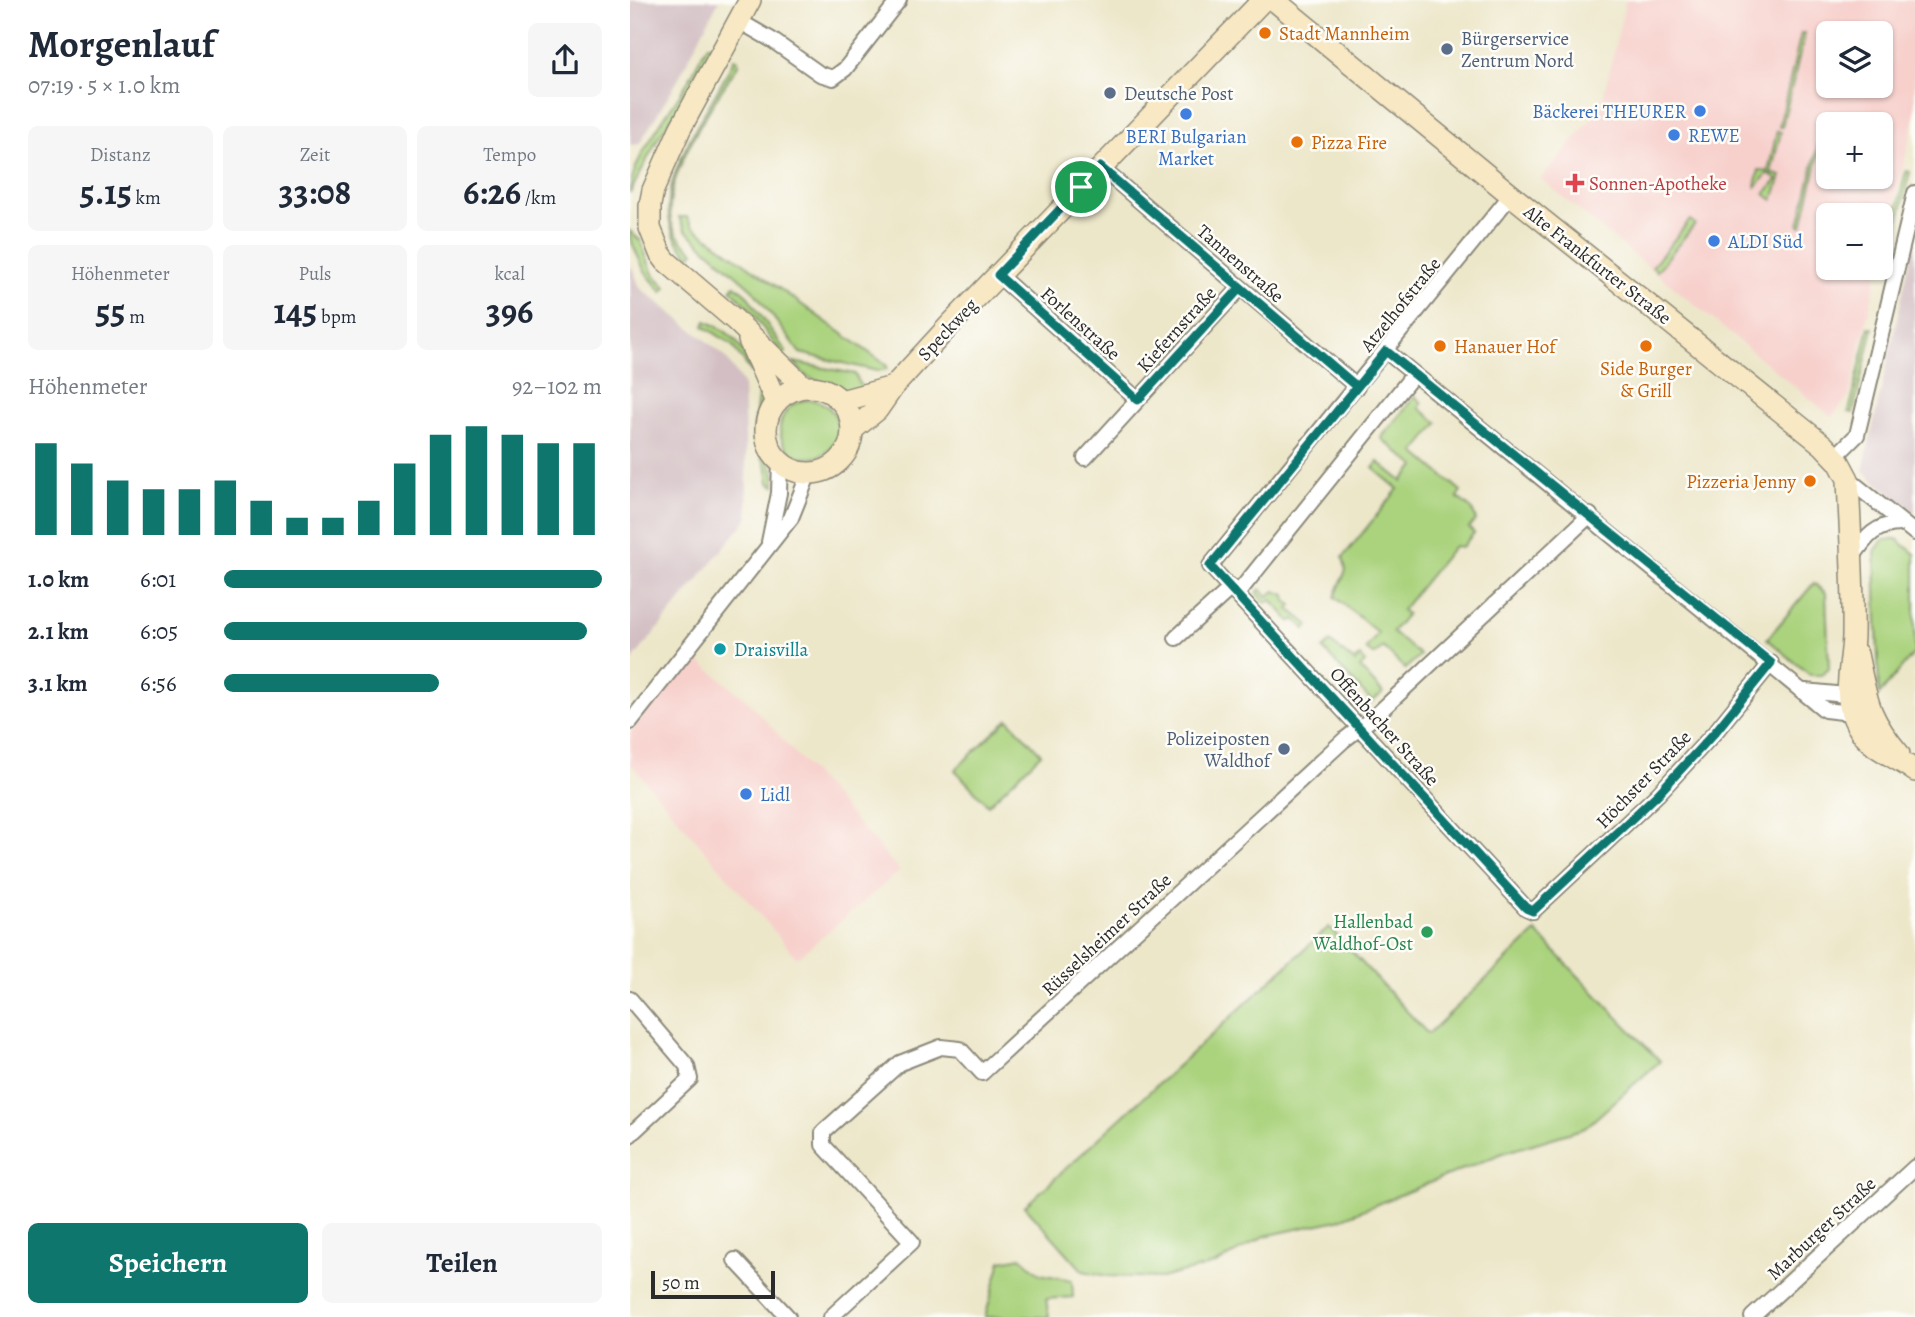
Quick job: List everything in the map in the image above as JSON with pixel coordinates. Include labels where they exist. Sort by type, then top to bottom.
[{"type":"street","points":[[750,0],[665,161],[653,190],[649,218],[654,240],[666,261],[743,328],[804,387]]},
{"type":"street","points":[[739,21],[772,40],[820,74],[833,78],[845,69],[899,0]]},
{"type":"street","name":"Speckweg","points":[[809,473],[835,465],[850,443],[852,430],[877,411],[893,387],[998,275],[1263,0]]},
{"type":"street","name":"Alte Frankfurter Straße","points":[[1274,0],[1511,195],[1823,444],[1835,457],[1848,479],[1909,528]]},
{"type":"street","name":"Tannenstraße","points":[[1100,167],[1357,387]]},
{"type":"street","points":[[1835,457],[1857,435],[1915,193]]},
{"type":"street","name":"Atzelhofstraße","points":[[1210,566],[1511,195]]},
{"type":"street","name":"Forlenstraße","points":[[998,275],[1138,400]]},
{"type":"street","name":"Kiefernstraße","points":[[1086,458],[1240,288]]},
{"type":"street","points":[[743,328],[776,402]]},
{"type":"street","points":[[1386,351],[1805,691],[1855,702]]},
{"type":"street","points":[[1176,638],[1235,590],[1414,374]]},
{"type":"street","points":[[841,401],[893,387]]},
{"type":"street","points":[[630,722],[791,518],[809,473],[799,472],[780,462],[772,452],[766,426],[769,413],[776,402],[794,389],[824,389],[841,401],[851,419],[852,430]]},
{"type":"street","points":[[768,547],[779,493],[780,462]]},
{"type":"street","points":[[1848,479],[1855,702],[1867,740],[1912,769]]},
{"type":"street","name":"Rüsselsheimer Straße","points":[[831,1317],[912,1242],[822,1145],[823,1132],[901,1063],[941,1047],[960,1049],[982,1073],[1343,740],[1437,660],[1590,515]]},
{"type":"street","points":[[1851,559],[1877,528],[1892,523],[1909,528]]},
{"type":"street","name":"Offenbacher Straße","points":[[1210,566],[1526,908],[1533,911]]},
{"type":"street","name":"Höchster Straße","points":[[1533,911],[1658,794],[1716,731],[1771,663]]},
{"type":"street","points":[[630,999],[687,1066],[691,1079],[630,1135]]},
{"type":"street","name":"Marburger Straße","points":[[1752,1317],[1915,1167]]},
{"type":"street","points":[[736,1260],[788,1317]]},
{"type":"shaded area","points":[[630,0],[719,0],[675,85],[639,144],[630,145]]},
{"type":"shaded area","points":[[1626,0],[1915,0],[1915,116],[1893,207],[1893,203],[1816,203],[1816,280],[1876,280],[1849,396],[1832,417],[1541,179],[1601,107]]},
{"type":"shaded area","points":[[1915,238],[1915,514],[1863,471]]},
{"type":"shaded area","points":[[630,262],[640,288],[725,356],[743,384],[748,518],[630,663]]},
{"type":"shaded area","points":[[692,655],[751,704],[900,871],[797,958],[630,763],[630,733]]},
{"type":"green space","points":[[1801,33],[1805,33],[1782,127],[1779,127]]},
{"type":"green space","points":[[708,45],[713,46],[693,85],[658,138],[630,193],[632,180],[644,151]]},
{"type":"green space","points":[[734,59],[738,60],[738,65],[690,143],[673,189],[670,209],[673,227],[679,238],[694,252],[690,256],[674,234],[668,210],[672,184],[681,157]]},
{"type":"green space","points":[[1777,131],[1781,132],[1771,173],[1781,176],[1773,200],[1765,194],[1777,180],[1768,173],[1756,187],[1755,185],[1759,170],[1768,172]]},
{"type":"green space","points":[[1816,154],[1816,166],[1802,226],[1799,225]]},
{"type":"green space","points":[[1906,171],[1910,172],[1893,245],[1893,226]]},
{"type":"green space","points":[[679,217],[687,217],[692,226],[878,359],[887,369],[877,371],[800,353],[752,289],[685,230]]},
{"type":"green space","points":[[1690,220],[1695,224],[1657,271],[1652,267]]},
{"type":"green space","points":[[630,231],[640,240],[653,274],[666,287],[662,292],[645,272],[630,238]]},
{"type":"green space","points":[[735,285],[746,294],[786,352],[782,355],[747,305],[731,290]]},
{"type":"green space","points":[[706,321],[724,330],[736,341],[752,373],[731,344],[704,326]]},
{"type":"green space","points":[[1869,327],[1873,328],[1853,413],[1849,412]]},
{"type":"green space","points":[[793,362],[855,374],[863,390],[846,391],[807,377]]},
{"type":"green space","points":[[759,387],[767,397],[760,422],[760,442],[773,468],[775,486],[769,483],[767,468],[753,438]]},
{"type":"green space","points":[[1415,396],[1422,403],[1419,408],[1438,423],[1415,452],[1461,491],[1457,497],[1472,509],[1476,520],[1469,528],[1474,533],[1462,547],[1454,546],[1402,610],[1407,614],[1392,632],[1420,655],[1405,669],[1383,647],[1374,655],[1366,649],[1378,633],[1335,597],[1346,570],[1343,557],[1398,489],[1373,468],[1378,462],[1402,481],[1415,466],[1381,438]]},
{"type":"green space","points":[[803,400],[815,400],[830,408],[838,423],[838,435],[830,450],[815,458],[803,458],[788,450],[780,435],[780,423],[788,408]]},
{"type":"green space","points":[[1897,539],[1915,554],[1915,652],[1879,695],[1875,551],[1883,540]]},
{"type":"green space","points":[[1814,583],[1826,593],[1829,669],[1821,675],[1810,675],[1767,639]]},
{"type":"green space","points":[[1260,589],[1268,596],[1275,591],[1285,595],[1286,601],[1292,605],[1289,609],[1309,625],[1305,629],[1295,619],[1291,622],[1271,600],[1266,603],[1257,593]]},
{"type":"green space","points":[[1330,642],[1355,662],[1360,656],[1365,663],[1360,668],[1383,693],[1372,702],[1323,649]]},
{"type":"green space","points":[[1008,719],[1041,754],[988,805],[955,770]]},
{"type":"green space","points":[[1329,927],[1428,1034],[1536,932],[1660,1061],[1585,1128],[1503,1153],[1338,1220],[1265,1236],[1216,1264],[1161,1278],[1108,1276],[1083,1271],[1025,1206]]},
{"type":"green space","points":[[1021,1257],[1040,1274],[1072,1280],[1073,1297],[1046,1299],[1049,1317],[985,1317],[1001,1261]]},
{"type":"place","name":"Stadt Mannheim","points":[[1265,33]]},
{"type":"place","name":"Bürgerservice Zentrum Nord","points":[[1447,49]]},
{"type":"place","name":"Deutsche Post","points":[[1110,93]]},
{"type":"place","name":"Bäckerei THEURER","points":[[1700,111]]},
{"type":"place","name":"BERI Bulgarian Market","points":[[1186,114]]},
{"type":"place","name":"REWE","points":[[1674,135]]},
{"type":"place","name":"Pizza Fire","points":[[1297,142]]},
{"type":"place","name":"Sonnen-Apotheke","points":[[1575,183]]},
{"type":"place","name":"ALDI Süd","points":[[1714,241]]},
{"type":"place","name":"Hanauer Hof","points":[[1440,346]]},
{"type":"place","name":"Side Burger & Grill","points":[[1646,346]]},
{"type":"place","name":"Pizzeria Jenny","points":[[1810,481]]},
{"type":"place","name":"Draisvilla","points":[[720,649]]},
{"type":"place","name":"Polizeiposten Waldhof","points":[[1284,749]]},
{"type":"place","name":"Lidl","points":[[746,794]]},
{"type":"place","name":"Hallenbad Waldhof-Ost","points":[[1427,932]]},
{"type":"route","points":[[1081,187],[998,275],[1138,400],[1240,288],[1357,387],[1386,351],[1771,663],[1716,731],[1658,794],[1533,911],[1526,908],[1238,593],[1210,566],[1357,387],[1100,167],[1081,187]]}]
